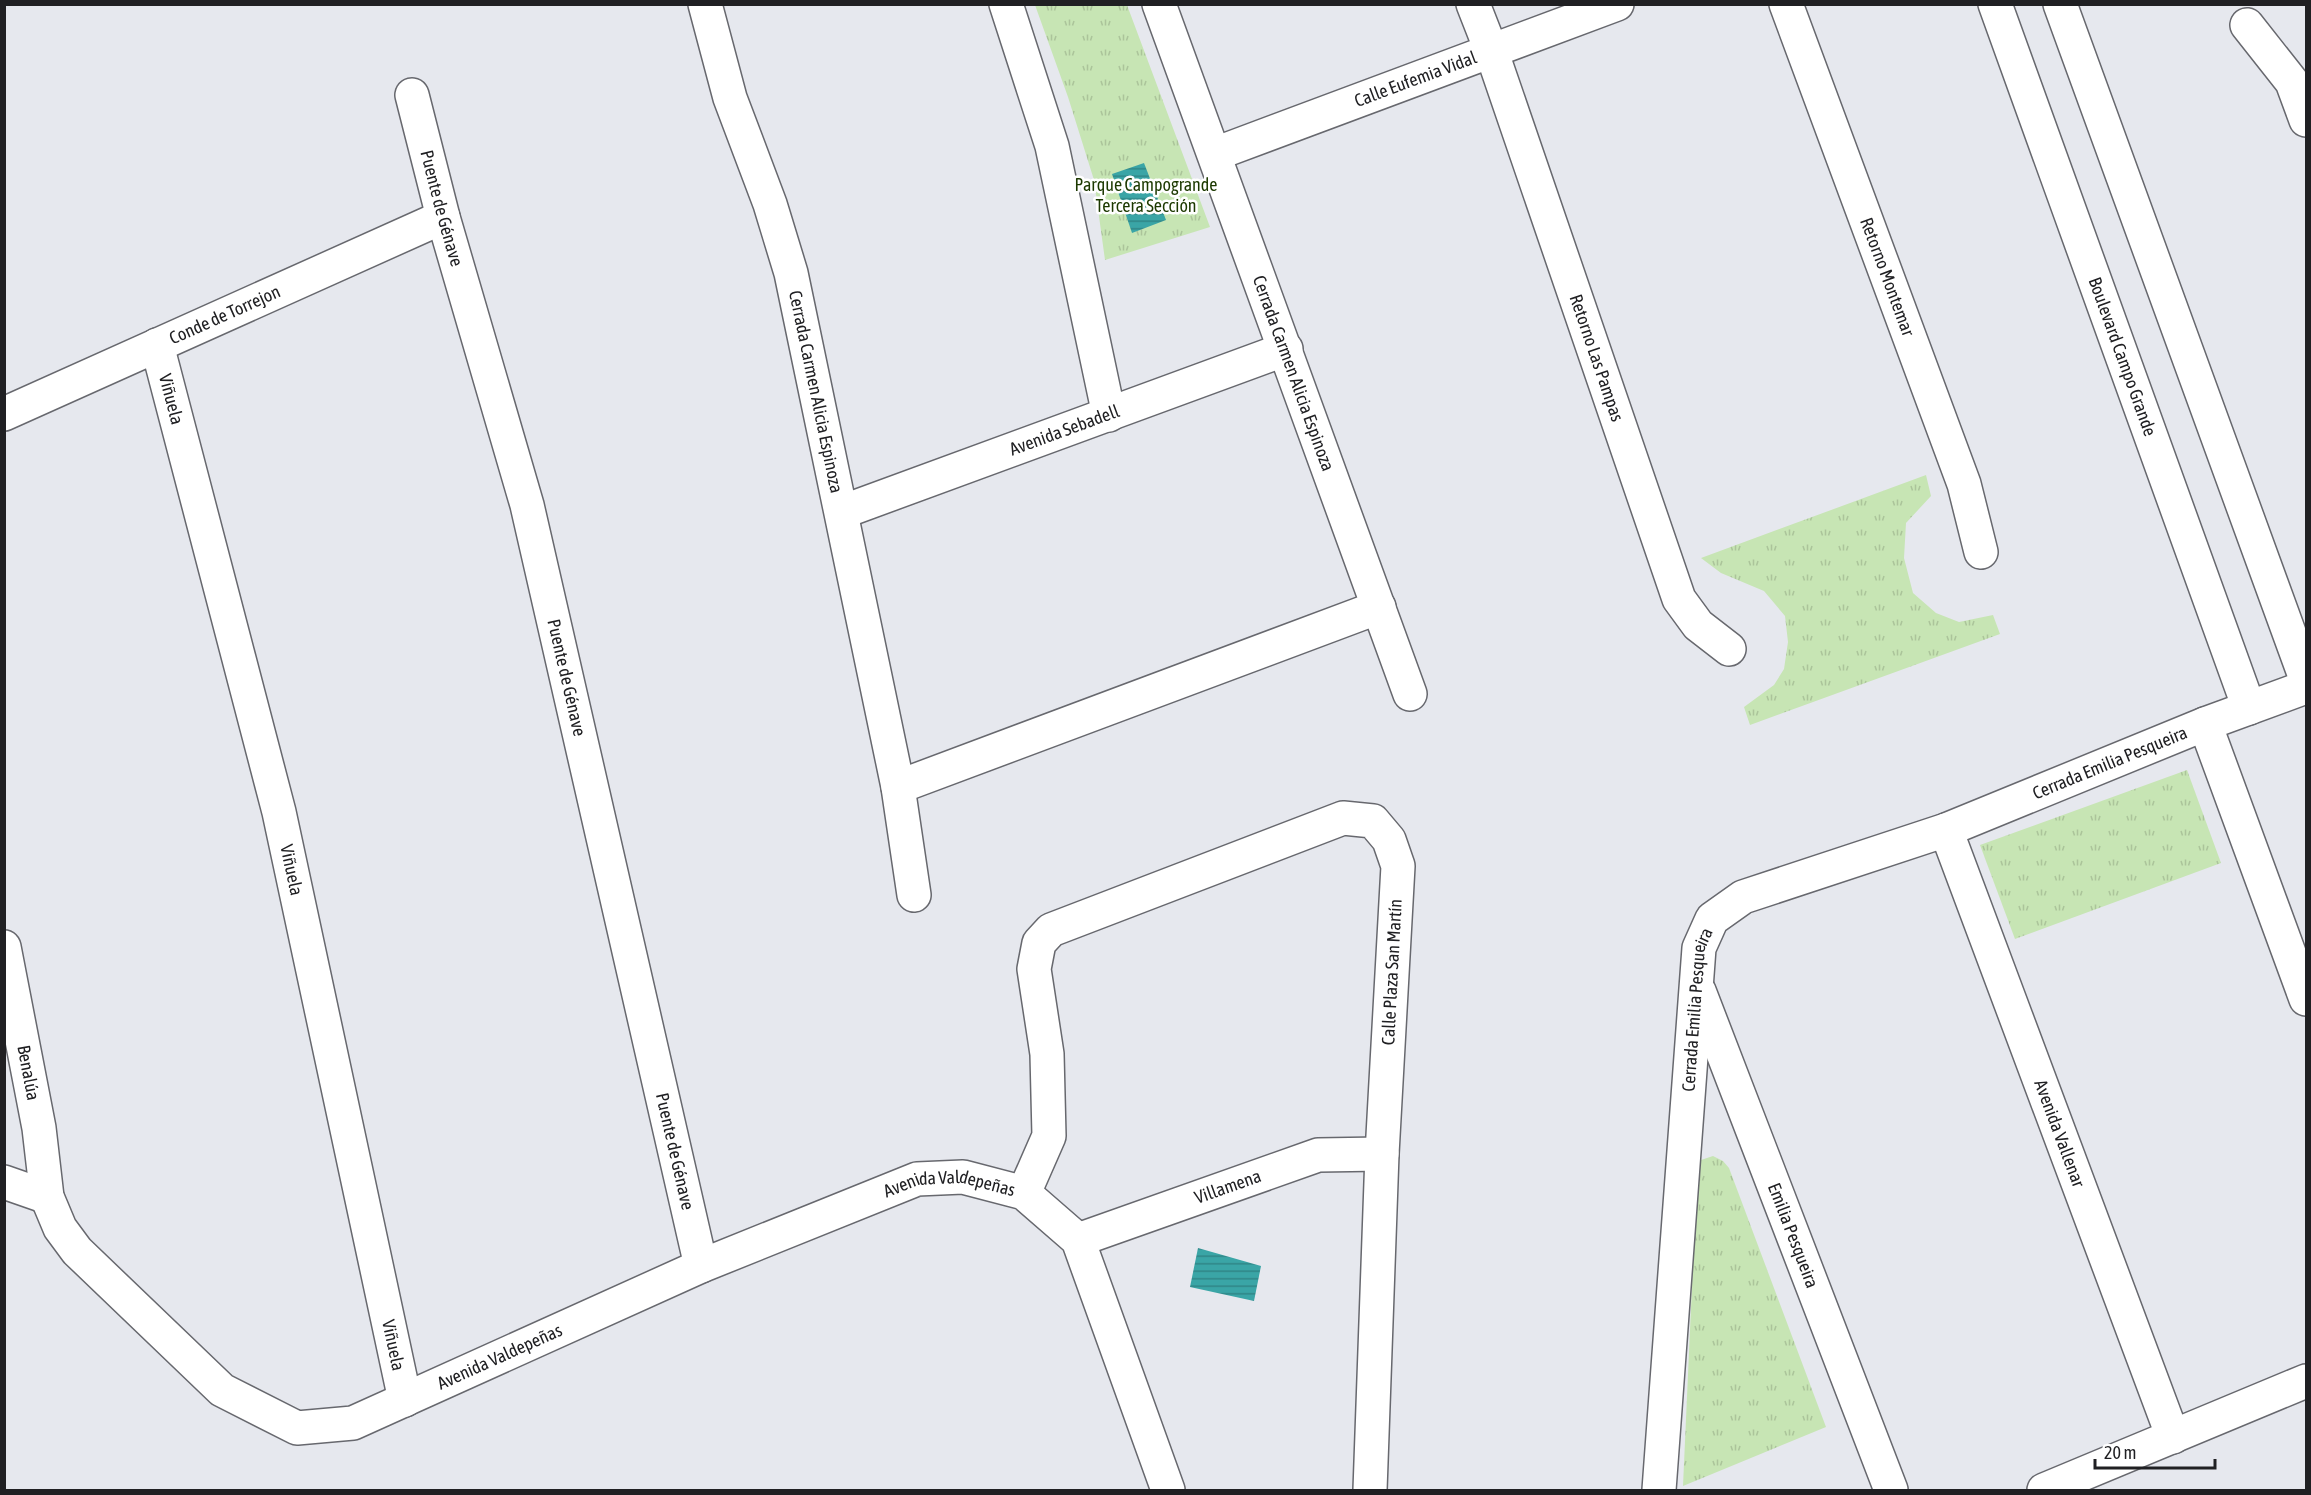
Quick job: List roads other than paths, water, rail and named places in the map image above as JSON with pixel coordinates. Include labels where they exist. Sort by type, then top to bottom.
[{"type":"street","name":"Cerrada Carmen Alicia Espinoza","points":[[705,4],[730,98],[770,204],[791,273],[898,787],[914,895]]},
{"type":"street","points":[[1006,4],[1052,146],[1109,415]]},
{"type":"street","name":"Cerrada Carmen Alicia Espinoza","points":[[1159,4],[1410,694]]},
{"type":"street","name":"Retorno Las Pampas","points":[[1473,4],[1679,599],[1698,625],[1730,649]]},
{"type":"street","name":"Calle Eufemia Vidal","points":[[1215,154],[1617,4]]},
{"type":"street","name":"Retorno Montemar","points":[[1786,4],[1965,484],[1981,552]]},
{"type":"street","name":"Boulevard Campo Grande","points":[[1995,4],[2249,708]]},
{"type":"street","points":[[2060,4],[2307,679]]},
{"type":"street","points":[[2247,26],[2292,82],[2307,120]]},
{"type":"street","name":"Puente de Génave","points":[[412,95],[443,217],[527,505],[701,1266]]},
{"type":"street","name":"Conde de Torrejon","points":[[4,414],[443,217]]},
{"type":"street","name":"Viñuela","points":[[158,345],[279,812],[405,1400]]},
{"type":"street","name":"Avenida Sebadell","points":[[842,512],[1286,349]]},
{"type":"street","points":[[898,787],[1379,607]]},
{"type":"street","name":"Cerrada Emilia Pesqueira","points":[[1659,1491],[1695,981],[1699,948],[1712,919],[1743,897],[1946,830],[2205,724],[2307,687]]},
{"type":"street","name":"Cerrada Emilia Pesqueira","points":[[2205,724],[2307,999]]},
{"type":"street","name":"Calle Plaza San Martín","points":[[1039,943],[1051,930],[1343,818],[1373,820],[1389,840],[1398,866],[1382,1154],[1370,1491]]},
{"type":"street","name":"Avenida Vallenar","points":[[1946,830],[2173,1437]]},
{"type":"street","name":"Avenida Valdepeñas","points":[[1024,1193],[1049,1136],[1047,1054],[1034,969],[1039,943]]},
{"type":"street","name":"Benalúa","points":[[4,947],[39,1128],[47,1197]]},
{"type":"street","name":"Emilia Pesqueira","points":[[1695,981],[1891,1491]]},
{"type":"street","name":"Villamena","points":[[1078,1240],[1318,1155],[1382,1154]]},
{"type":"street","name":"Avenida Valdepeñas","points":[[47,1197],[60,1228],[77,1251],[222,1390],[297,1428],[353,1423],[701,1266],[917,1179],[963,1177],[1024,1193],[1078,1240],[1168,1491]]},
{"type":"street","points":[[4,1182],[47,1197]]},
{"type":"street","points":[[2044,1491],[2307,1381]]},
{"type":"water","points":[[1144,163],[1166,220],[1132,233],[1112,174]]},
{"type":"water","points":[[1198,1248],[1261,1266],[1254,1301],[1190,1287]]},
{"type":"park label","name":"Parque Campogrande Tercera Sección","points":[[1146,195]]}]
